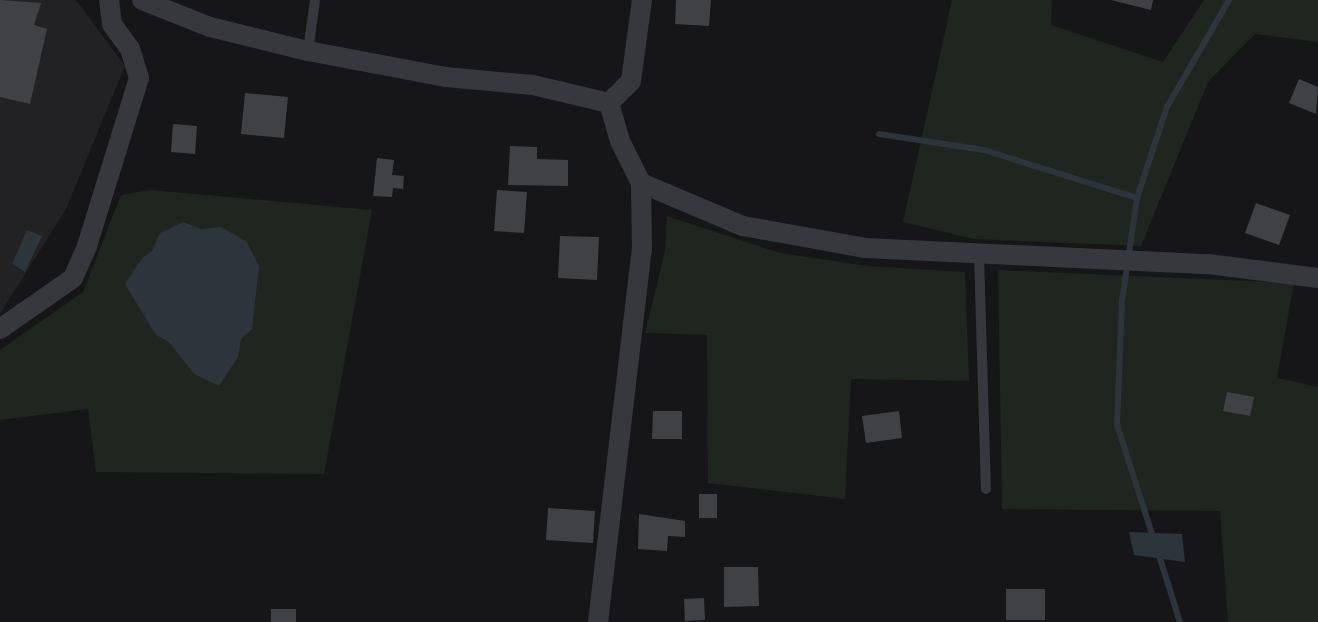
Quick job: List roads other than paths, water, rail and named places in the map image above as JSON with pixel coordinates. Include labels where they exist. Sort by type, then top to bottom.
[{"type":"street","points":[[0,329],[73,278],[87,246],[138,78],[130,50],[112,24],[109,0]]},
{"type":"street","points":[[142,0],[210,27],[308,51],[446,77],[533,85],[609,103]]},
{"type":"street","points":[[609,103],[631,80],[642,0]]},
{"type":"street","points":[[598,622],[642,250],[641,183],[620,141],[609,103]]},
{"type":"street","points":[[641,183],[743,226],[865,248],[980,255],[1208,264],[1318,278]]},
{"type":"lane","points":[[308,51],[315,0]]},
{"type":"lane","points":[[980,255],[986,489]]},
{"type":"waterway","points":[[1154,540],[1117,425],[1122,301],[1137,198],[1167,107],[1229,0]]},
{"type":"waterway","points":[[879,134],[984,150],[1137,198]]},
{"type":"waterway","points":[[1158,552],[1180,622]]}]
